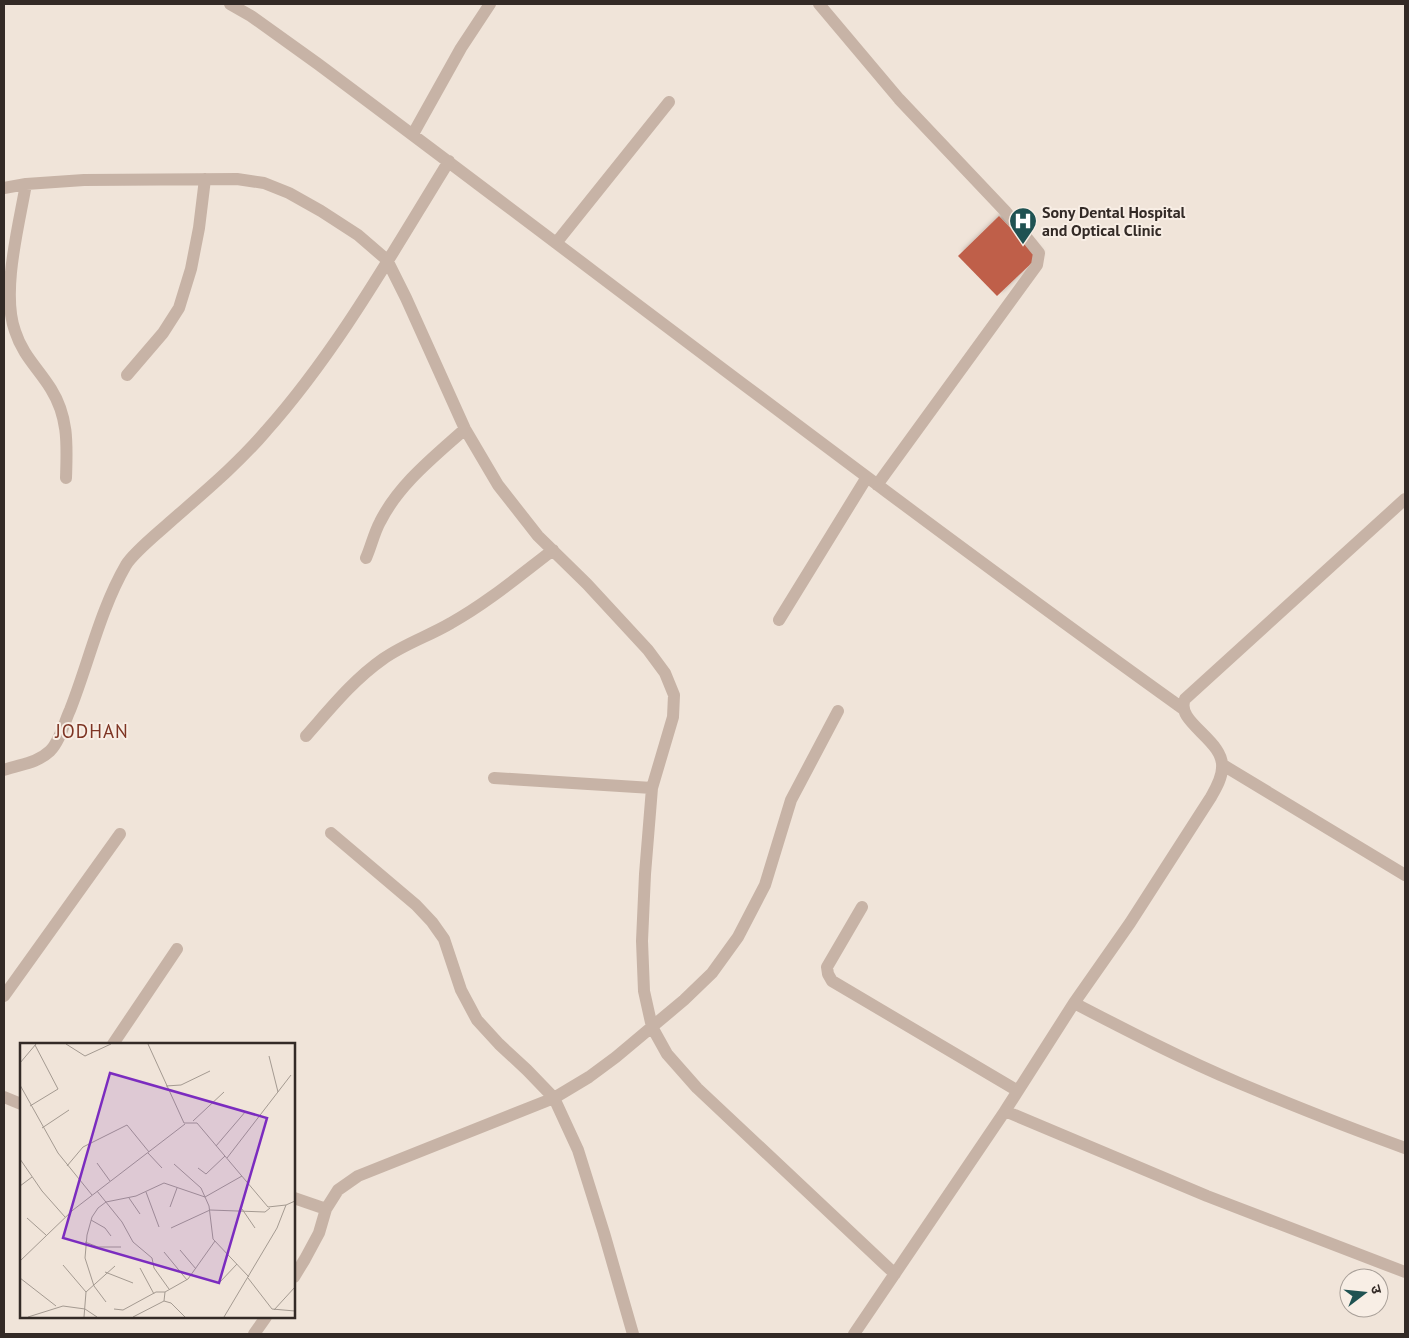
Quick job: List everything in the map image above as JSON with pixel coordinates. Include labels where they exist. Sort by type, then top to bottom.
[{"type":"street","points":[[230,4],[251,16],[310,58],[872,481],[1074,631],[1182,708],[1188,718],[1212,742],[1220,757],[1223,765],[1221,776],[1211,797],[1130,923],[1074,1004],[1006,1111],[854,1334]]},
{"type":"street","points":[[412,134],[461,48],[490,4]]},
{"type":"street","points":[[779,620],[872,481],[1037,265],[1038,253],[1006,212],[899,99],[819,4]]},
{"type":"street","points":[[556,243],[669,102]]},
{"type":"street","points":[[4,770],[39,760],[50,750],[58,739],[76,693],[111,594],[128,562],[224,474],[266,432],[325,354],[449,161]]},
{"type":"street","points":[[127,376],[163,333],[179,308],[191,269],[199,228],[205,179]]},
{"type":"street","points":[[4,188],[26,184],[84,180],[237,179],[264,183],[289,193],[322,211],[358,235],[387,260],[465,429],[498,485],[538,536],[587,584],[648,650],[665,673],[674,695],[673,718],[652,788],[645,874],[642,941],[644,991],[652,1027],[668,1054],[697,1088],[895,1274]]},
{"type":"street","points":[[26,184],[12,268],[10,301],[14,330],[26,357],[51,389],[63,412],[67,439],[66,478]]},
{"type":"street","points":[[366,558],[379,523],[399,492],[423,467],[465,429]]},
{"type":"street","points":[[1182,708],[1184,699],[1405,499]]},
{"type":"street","points":[[306,736],[354,682],[384,658],[485,603],[553,550]]},
{"type":"street","points":[[295,1275],[306,1259],[319,1233],[326,1209],[338,1190],[358,1176],[554,1098],[589,1077],[652,1027],[684,1000],[712,972],[738,937],[765,885],[791,800],[838,711]]},
{"type":"street","points":[[1223,765],[1405,875]]},
{"type":"street","points":[[494,778],[652,788]]},
{"type":"street","points":[[331,833],[416,905],[432,922],[444,939],[461,990],[477,1020],[554,1098],[578,1150],[633,1334]]},
{"type":"street","points":[[4,996],[120,834]]},
{"type":"street","points":[[862,907],[827,967],[832,981],[1018,1091]]},
{"type":"street","points":[[114,1043],[177,949]]},
{"type":"street","points":[[1074,1004],[1160,1047],[1237,1082],[1332,1121],[1405,1148]]},
{"type":"street","points":[[4,1097],[20,1104]]},
{"type":"street","points":[[1006,1111],[1207,1196],[1405,1272]]},
{"type":"street","points":[[295,1198],[326,1209]]},
{"type":"street","points":[[254,1334],[265,1318]]},
{"type":"building","points":[[999,216],[1038,257],[997,296],[958,256]]},
{"type":"place","name":"Sony Dental Hospital and Optical Clinic","points":[[1023,245]]},
{"type":"district","name":"JODHAN","points":[[92,731]]}]
